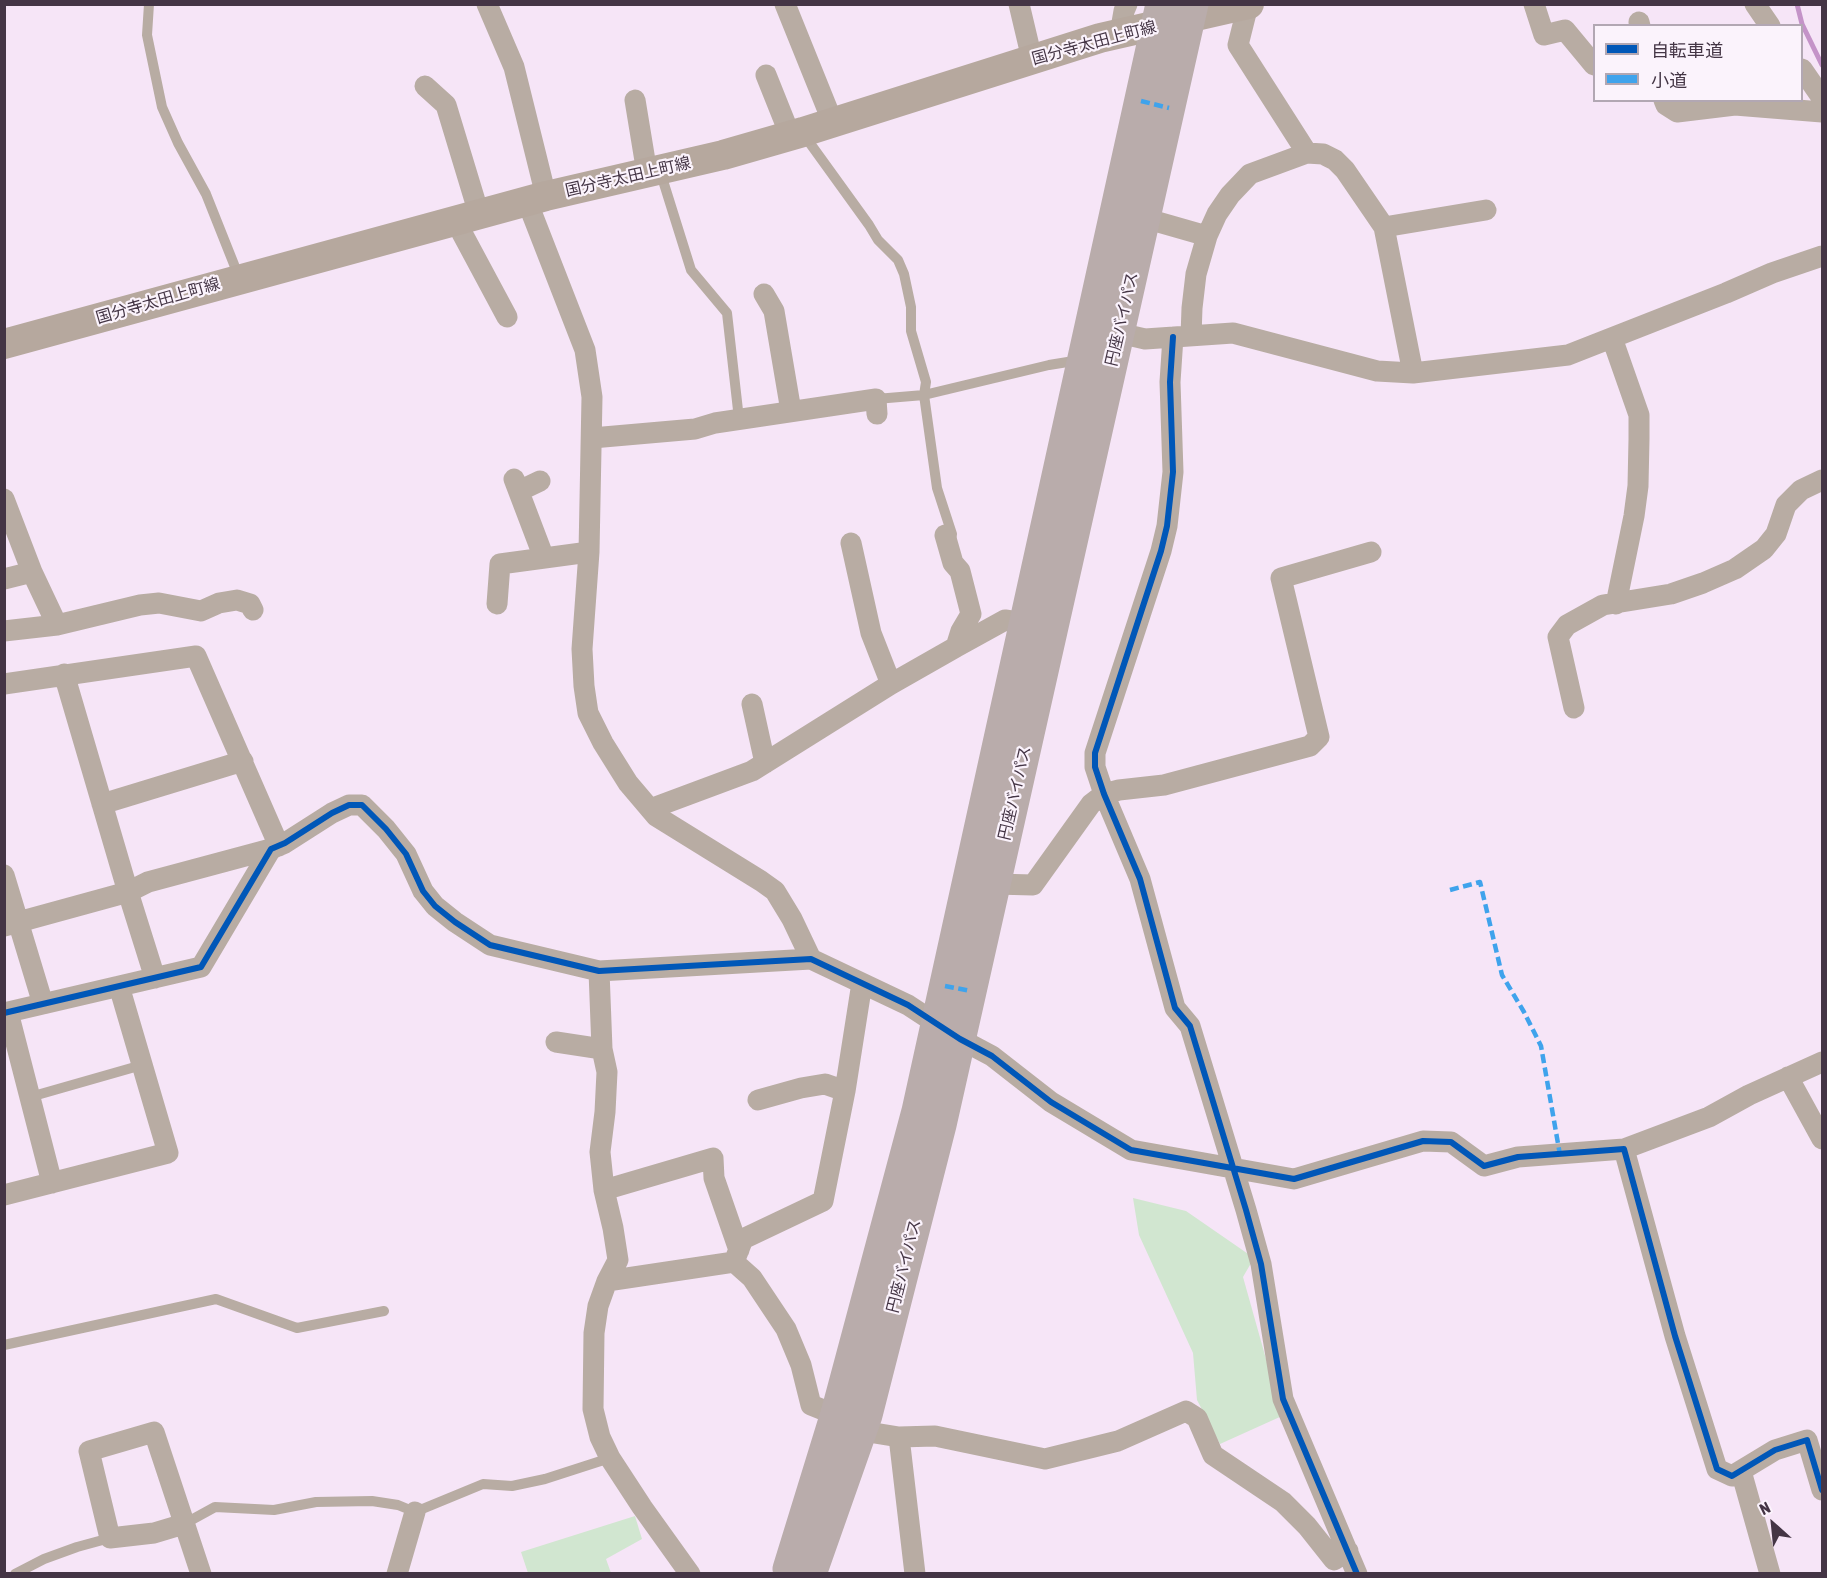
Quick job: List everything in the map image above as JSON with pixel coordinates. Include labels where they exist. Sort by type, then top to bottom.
[{"type":"highway","name":"円座バイパス","points":[[810,1574],[849,1423],[918,1111],[948,1032],[995,884],[1144,218],[1175,13]]},
{"type":"highway","name":"円座バイパス","points":[[948,1032],[1025,623],[1084,360],[1175,13]]},
{"type":"highway","name":"円座バイパス","points":[[788,1574],[849,1423]]},
{"type":"main road","name":"国分寺太田上町線","points":[[4,344],[467,217],[723,155],[833,123],[1100,38],[1120,34],[1175,13],[1248,5]]},
{"type":"street","points":[[488,4],[514,67],[537,199],[585,350],[592,397],[589,552],[582,649],[588,713],[603,743],[628,783],[656,816],[761,880],[775,891],[792,919],[811,959]]},
{"type":"street","points":[[785,4],[833,123]]},
{"type":"street","points":[[1019,4],[1032,59]]},
{"type":"street","points":[[1120,34],[1127,4]]},
{"type":"street","points":[[1534,4],[1544,34],[1565,30],[1593,64]]},
{"type":"street","points":[[1755,4],[1769,24]]},
{"type":"street","points":[[1248,5],[1239,45],[1307,153]]},
{"type":"street","points":[[1803,70],[1822,98]]},
{"type":"street","points":[[766,75],[796,134]]},
{"type":"street","points":[[425,86],[446,105],[467,217],[507,317]]},
{"type":"street","points":[[635,100],[653,171]]},
{"type":"street","points":[[1665,102],[1677,112],[1735,105],[1822,112]]},
{"type":"street","points":[[1356,1574],[1283,1399],[1261,1264],[1190,1026],[1175,1008],[1140,879],[1104,794],[1095,767],[1095,753],[1161,551],[1167,526],[1173,472],[1170,382],[1192,308],[1196,274],[1207,236],[1217,214],[1230,195],[1250,174],[1307,153],[1323,154],[1335,160],[1346,170],[1384,226],[1413,373]]},
{"type":"street","points":[[1384,226],[1486,210]]},
{"type":"street","points":[[1144,218],[1207,236]]},
{"type":"street","points":[[1119,333],[1145,339],[1233,333],[1377,371],[1413,373],[1568,355],[1772,273],[1822,256]]},
{"type":"street","points":[[764,294],[774,311],[791,411]]},
{"type":"street","points":[[1612,338],[1639,416],[1638,486],[1616,604]]},
{"type":"street","points":[[592,438],[695,429],[715,423],[791,411],[876,406]]},
{"type":"street","points":[[1574,708],[1558,637],[1567,625],[1603,605],[1671,594],[1735,569],[1764,549],[1776,534],[1786,505],[1802,490],[1822,480]]},
{"type":"street","points":[[540,481],[516,485],[544,558]]},
{"type":"street","points":[[4,499],[32,572],[57,625]]},
{"type":"street","points":[[947,542],[953,563],[960,571],[971,614],[961,631],[956,647]]},
{"type":"street","points":[[851,543],[871,633],[891,684]]},
{"type":"street","points":[[497,604],[500,564],[589,552]]},
{"type":"street","points":[[995,884],[1033,885],[1091,804],[1104,794],[1164,785],[1310,746],[1319,737],[1281,578],[1371,552]]},
{"type":"street","points":[[4,579],[32,572]]},
{"type":"street","points":[[4,631],[57,625],[140,605],[159,603],[201,611],[219,603],[237,600],[249,604],[253,610]]},
{"type":"street","points":[[650,809],[752,771],[891,684],[1005,620],[1025,623]]},
{"type":"street","points":[[4,684],[196,656],[243,761],[275,847]]},
{"type":"street","points":[[64,674],[155,978]]},
{"type":"street","points":[[752,704],[765,762]]},
{"type":"street","points":[[102,804],[243,761]]},
{"type":"street","points":[[12,924],[128,892],[148,882],[275,847],[332,813],[349,805],[362,805],[386,829],[406,854],[423,891],[435,906],[490,945],[599,970],[811,959],[908,1005],[948,1032],[992,1056],[1052,1102],[1131,1150],[1294,1179],[1423,1141],[1451,1143],[1484,1166],[1518,1157],[1624,1149],[1709,1117],[1749,1095],[1822,1062]]},
{"type":"street","points":[[52,1183],[6,1012],[201,967],[275,847]]},
{"type":"street","points":[[4,875],[12,924],[43,1004]]},
{"type":"street","points":[[599,970],[602,1049],[607,1072],[600,1152],[604,1190],[618,1260],[598,1306],[594,1333],[593,1409],[600,1437],[610,1458],[690,1574]]},
{"type":"street","points":[[736,1256],[743,1239],[823,1201],[862,983]]},
{"type":"street","points":[[4,1195],[168,1153],[119,986]]},
{"type":"street","points":[[556,1042],[602,1049]]},
{"type":"street","points":[[1788,1077],[1822,1139]]},
{"type":"street","points":[[758,1100],[825,1084],[844,1091]]},
{"type":"street","points":[[1624,1149],[1676,1336],[1717,1469],[1732,1476],[1775,1450],[1815,1438],[1822,1490]]},
{"type":"street","points":[[604,1190],[713,1158],[714,1178],[736,1256],[786,1329],[801,1365],[811,1406],[849,1423],[899,1437],[935,1436],[1046,1459],[1118,1441],[1186,1411],[1197,1418],[1213,1455],[1283,1502],[1334,1560],[1348,1551]]},
{"type":"street","points":[[607,1281],[736,1256]]},
{"type":"street","points":[[184,1524],[154,1533],[110,1538],[89,1451],[154,1432],[201,1574]]},
{"type":"street","points":[[899,1437],[915,1574]]},
{"type":"street","points":[[1741,1470],[1770,1574]]},
{"type":"street","points":[[396,1574],[415,1512]]},
{"type":"lane","points":[[149,4],[147,35],[162,107],[178,143],[206,194],[240,279]]},
{"type":"lane","points":[[796,134],[869,225],[878,240],[897,260],[904,274],[911,307],[910,331],[926,382],[924,395],[937,488],[952,534],[947,542]]},
{"type":"lane","points":[[653,171],[690,270],[727,313],[739,419]]},
{"type":"lane","points":[[876,406],[1049,365],[1084,360]]},
{"type":"lane","points":[[30,1097],[142,1065]]},
{"type":"lane","points":[[4,1345],[216,1299],[297,1328],[384,1311]]},
{"type":"lane","points":[[184,1524],[215,1507],[274,1510],[316,1502],[372,1501],[398,1505],[415,1512],[483,1484],[512,1486],[545,1479],[610,1458]]},
{"type":"lane","points":[[15,1574],[44,1559],[110,1538]]},
{"type":"green space","points":[[1133,1198],[1186,1211],[1254,1258],[1243,1277],[1282,1416],[1220,1444],[1197,1400],[1193,1353],[1139,1235]]},
{"type":"green space","points":[[635,1516],[642,1539],[606,1559],[611,1573],[528,1573],[521,1552]]},
{"type":"waterway","points":[[1797,4],[1802,24]]},
{"type":"waterway","points":[[1803,26],[1822,65]]},
{"type":"marked path","points":[[1141,101],[1169,108]]},
{"type":"marked path","points":[[1450,890],[1480,882],[1502,975],[1541,1046],[1560,1155]]},
{"type":"marked path","points":[[945,986],[971,991]]},
{"type":"cycle path","points":[[1173,337],[1170,382],[1173,472],[1167,526],[1161,551],[1095,753],[1095,767],[1140,879],[1175,1008],[1190,1026],[1246,1210],[1261,1264],[1283,1399],[1357,1574]]},
{"type":"cycle path","points":[[4,1013],[201,967],[271,849],[285,843],[332,813],[349,805],[362,805],[386,829],[406,854],[423,891],[435,906],[490,945],[599,971],[811,959],[908,1005],[960,1039],[992,1056],[1051,1102],[1131,1150],[1294,1179],[1423,1141],[1451,1142],[1484,1166],[1518,1157],[1624,1149],[1675,1336],[1717,1469],[1732,1476],[1775,1450],[1807,1440],[1822,1490]]}]
